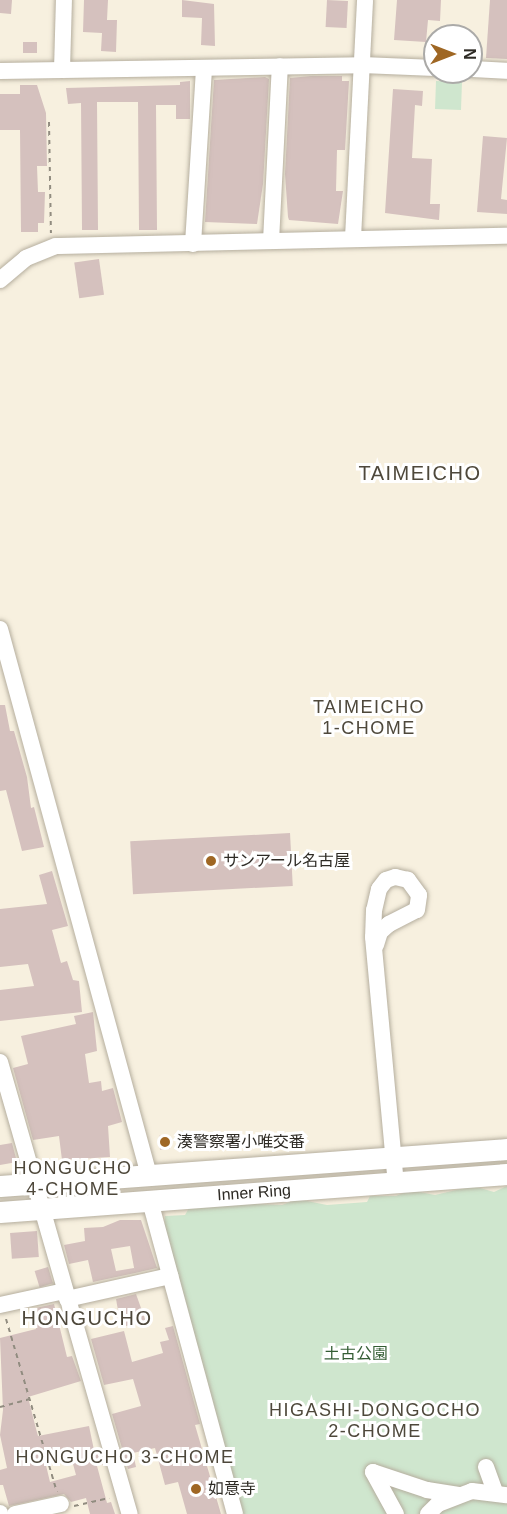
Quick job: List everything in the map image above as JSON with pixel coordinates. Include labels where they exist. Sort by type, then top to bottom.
[{"type":"main road","name":"Inner Ring","points":[[0,1186],[507,1149]]},
{"type":"main road","name":"Inner Ring","points":[[0,1212],[507,1174]]},
{"type":"street","points":[[62,70],[64,0]]},
{"type":"street","points":[[353,238],[365,0]]},
{"type":"street","points":[[0,72],[362,65],[423,68]]},
{"type":"street","points":[[271,241],[280,66]]},
{"type":"street","points":[[193,244],[204,68]]},
{"type":"street","points":[[483,70],[507,71]]},
{"type":"street","points":[[0,280],[26,258],[51,247],[507,236]]},
{"type":"street","points":[[0,629],[149,1175]]},
{"type":"street","points":[[376,945],[396,1183]]},
{"type":"street","points":[[0,1063],[40,1209],[130,1514]]},
{"type":"street","points":[[150,1201],[235,1514]]},
{"type":"street","points":[[1,1304],[170,1276]]},
{"type":"street","points":[[396,1514],[373,1472],[427,1490],[459,1495],[501,1493],[486,1467]]},
{"type":"street","points":[[428,1514],[438,1504],[459,1495]]},
{"type":"street","points":[[15,1514],[61,1504]]},
{"type":"path","points":[[49,122],[51,247]]},
{"type":"path","points":[[1,1304],[62,1509],[124,1495]]},
{"type":"path","points":[[0,1407],[30,1399]]},
{"type":"green space","points":[[436,84],[462,84],[461,110],[435,109]]},
{"type":"green space","name":"土古公園","points":[[473,1186],[494,1192],[507,1186],[507,1514],[238,1514],[164,1227],[165,1216],[185,1215],[189,1208],[225,1203],[282,1205],[297,1199],[327,1205],[367,1202],[370,1196],[396,1196],[410,1190],[435,1195]]},
{"type":"building","points":[[0,0],[12,0],[11,14],[0,13]]},
{"type":"building","points":[[84,0],[108,0],[107,20],[117,20],[116,52],[101,51],[102,33],[83,32]]},
{"type":"building","points":[[182,0],[214,4],[215,46],[201,45],[202,18],[182,17]]},
{"type":"building","points":[[327,0],[348,1],[347,28],[326,27]]},
{"type":"building","points":[[397,0],[441,0],[440,21],[428,20],[428,24],[423,24],[423,42],[394,40]]},
{"type":"building","points":[[490,0],[507,0],[507,59],[486,58]]},
{"type":"building","points":[[23,42],[37,42],[37,53],[23,53]]},
{"type":"building","points":[[342,76],[342,81],[349,81],[345,150],[337,150],[336,191],[343,191],[338,224],[289,220],[288,217],[285,174],[290,78]]},
{"type":"building","points":[[265,77],[269,79],[263,184],[257,224],[205,222],[214,80]]},
{"type":"building","points":[[190,81],[190,119],[176,119],[176,105],[156,105],[157,230],[139,230],[138,102],[97,102],[98,230],[82,230],[81,103],[68,104],[66,88],[180,85],[180,82]]},
{"type":"building","points":[[20,85],[37,85],[46,113],[47,166],[37,166],[38,192],[45,192],[44,223],[38,223],[38,232],[21,232],[20,130],[0,130],[0,94],[20,94]]},
{"type":"building","points":[[393,89],[423,91],[422,106],[415,105],[412,158],[432,159],[430,204],[440,204],[439,220],[385,213]]},
{"type":"building","points":[[483,136],[507,138],[501,199],[507,200],[507,214],[477,212]]},
{"type":"building","points":[[99,259],[104,295],[79,298],[74,262]]},
{"type":"building","points":[[0,705],[5,705],[10,731],[14,731],[27,777],[31,808],[34,807],[44,847],[22,851],[6,790],[0,791]]},
{"type":"building","name":"サンアール名古屋","points":[[290,833],[293,886],[133,894],[130,841]]},
{"type":"building","points":[[52,871],[68,926],[52,930],[61,963],[67,961],[73,980],[79,981],[82,1012],[0,1021],[0,990],[34,986],[28,964],[0,967],[0,909],[47,904],[39,875]]},
{"type":"building","points":[[93,1012],[97,1051],[85,1054],[89,1083],[101,1081],[102,1091],[113,1088],[122,1122],[108,1126],[110,1157],[62,1160],[59,1136],[33,1140],[13,1068],[28,1064],[21,1036],[76,1024],[74,1016]]},
{"type":"building","name":"湊警察署小唯交番","points":[[169,1135],[170,1149],[160,1150],[159,1136]]},
{"type":"building","points":[[12,1143],[17,1162],[0,1165],[0,1145]]},
{"type":"building","points":[[120,1220],[141,1220],[157,1268],[135,1273],[93,1282],[88,1260],[69,1264],[64,1245],[85,1241],[84,1228],[103,1227]],"holes":[[[130,1246],[135,1273],[134,1268],[116,1271],[111,1249]]]},
{"type":"building","points":[[37,1231],[39,1257],[12,1259],[10,1233]]},
{"type":"building","points":[[48,1267],[53,1283],[40,1287],[35,1271]]},
{"type":"building","points":[[136,1294],[146,1322],[121,1327],[116,1299]]},
{"type":"building","points":[[54,1304],[67,1357],[72,1356],[81,1381],[28,1397],[38,1436],[89,1426],[94,1450],[100,1449],[105,1464],[97,1466],[107,1503],[111,1502],[115,1514],[90,1514],[86,1498],[71,1502],[64,1494],[9,1506],[3,1485],[0,1485],[0,1470],[7,1468],[0,1435],[3,1410],[0,1338],[36,1329],[31,1309]],"holes":[[[70,1453],[76,1475],[50,1482],[44,1457]]]},
{"type":"building","points":[[173,1326],[200,1424],[195,1425],[221,1514],[187,1514],[178,1482],[165,1485],[155,1448],[133,1453],[136,1467],[128,1469],[112,1414],[141,1406],[133,1379],[104,1385],[91,1339],[124,1331],[132,1362],[163,1353],[160,1342],[169,1340],[165,1328]]},
{"type":"place","name":"サンアール名古屋","points":[[211,861]]},
{"type":"place","name":"湊警察署小唯交番","points":[[165,1142]]},
{"type":"place","name":"如意寺","points":[[196,1489]]},
{"type":"district","name":"TAIMEICHO","points":[[420,473]]},
{"type":"district","name":"TAIMEICHO 1-CHOME","points":[[369,718]]},
{"type":"district","name":"HONGUCHO 4-CHOME","points":[[73,1179]]},
{"type":"district","name":"HONGUCHO","points":[[87,1318]]},
{"type":"district","name":"HIGASHI-DONGOCHO 2-CHOME","points":[[375,1421]]},
{"type":"district","name":"HONGUCHO 3-CHOME","points":[[125,1457]]}]
